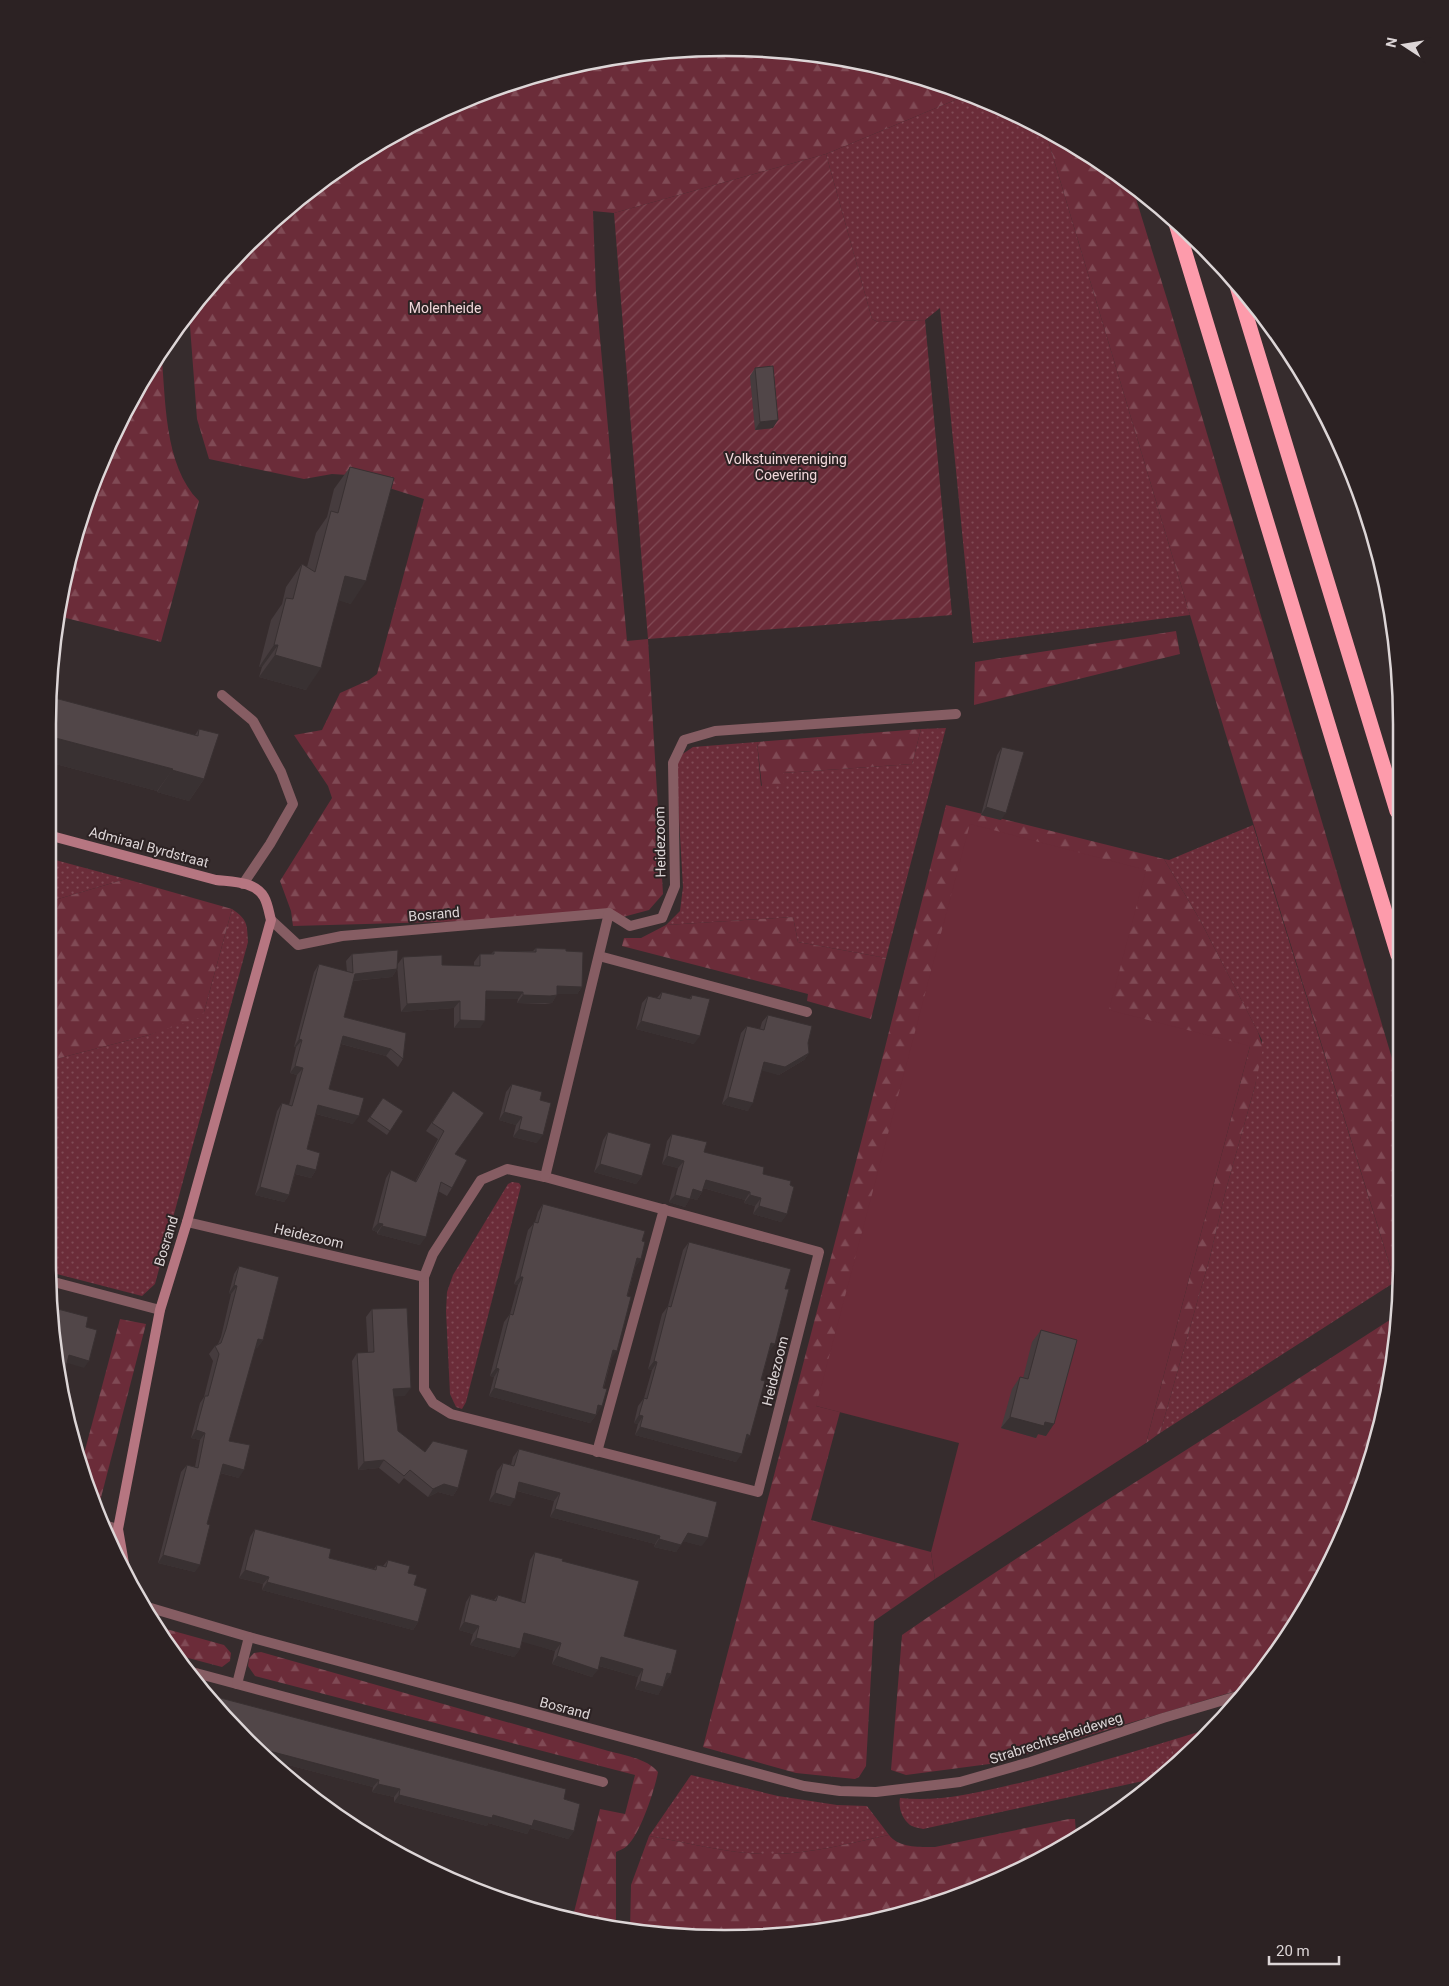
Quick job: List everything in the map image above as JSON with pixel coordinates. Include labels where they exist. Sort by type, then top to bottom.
[{"type":"highway","points":[[1180,236],[1393,939]]},
{"type":"highway","points":[[1242,302],[1393,798]]},
{"type":"street","points":[[222,695],[253,720],[281,772],[294,804],[243,884]]},
{"type":"street","name":"Heidezoom","points":[[608,913],[630,926],[662,918],[675,886],[673,763],[684,740],[715,730],[956,714]]},
{"type":"street","name":"Admiraal Byrdstraat","points":[[56,836],[216,880],[243,884]]},
{"type":"street","name":"Bosrand","points":[[243,884],[254,887],[264,897],[271,920],[298,945],[342,936],[608,913]]},
{"type":"street","points":[[545,1177],[600,956],[608,913]]},
{"type":"street","name":"Bosrand","points":[[122,1549],[118,1529],[160,1310],[187,1222],[271,920]]},
{"type":"street","points":[[600,956],[807,1012]]},
{"type":"street","name":"Heidezoom","points":[[507,1168],[664,1210],[819,1252],[758,1492],[451,1414],[433,1403],[424,1388],[424,1277],[433,1254],[480,1180],[507,1168]]},
{"type":"street","points":[[597,1452],[664,1210]]},
{"type":"street","name":"Heidezoom","points":[[187,1222],[424,1277]]},
{"type":"street","points":[[57,1283],[160,1310]]},
{"type":"street","points":[[112,1527],[118,1529]]},
{"type":"street","name":"Bosrand","points":[[154,1609],[249,1637],[804,1786],[840,1791],[876,1792]]},
{"type":"street","points":[[237,1684],[249,1637]]},
{"type":"street","points":[[199,1674],[603,1782]]},
{"type":"street","name":"Strabrechtseheideweg","points":[[876,1792],[969,1779],[1030,1762],[1163,1718],[1230,1698]]},
{"type":"green space","name":"Molenheide","points":[[724,56],[812,62],[855,69],[897,79],[958,99],[826,154],[614,213],[593,211],[596,293],[627,641],[648,639],[663,894],[649,910],[623,917],[293,926],[291,911],[280,881],[332,798],[328,786],[294,735],[322,730],[340,693],[369,680],[377,674],[424,499],[348,475],[332,474],[304,479],[209,459],[197,419],[190,324],[222,284],[284,222],[318,194],[390,146],[429,125],[469,107],[552,79],[594,69],[637,62]]},
{"type":"green space","points":[[958,99],[1020,125],[1048,140],[1190,615],[973,643],[940,308],[925,320],[878,322],[872,319],[826,154]]},
{"type":"green space","points":[[1048,140],[1096,169],[1136,198],[1171,312],[1393,1062],[1392,1274],[1225,732]]},
{"type":"green space","name":"Volkstuinvereniging Coevering","points":[[826,154],[872,319],[878,322],[925,320],[952,615],[648,639],[614,213]]},
{"type":"green space","points":[[162,364],[168,430],[172,450],[187,486],[199,501],[161,642],[65,618],[79,552],[107,469],[125,429]]},
{"type":"green space","points":[[1176,631],[1180,654],[974,705],[975,662]]},
{"type":"green space","points":[[946,728],[886,958],[798,942],[793,917],[666,925],[680,911],[683,887],[676,767],[678,757],[693,747],[757,742],[761,786],[783,773],[912,764],[921,729]]},
{"type":"green space","points":[[921,729],[912,764],[783,773],[784,784],[762,787],[757,742]]},
{"type":"green space","points":[[946,805],[1164,859],[1200,920],[1258,1032],[1263,1048],[1255,1086],[1225,1193],[1210,1257],[1160,1433],[1146,1443],[1250,1046],[816,1406],[840,1412],[811,1520],[931,1552],[935,1579],[874,1621],[866,1766],[859,1777],[855,1779],[796,1773],[703,1747],[865,1127]]},
{"type":"green space","points":[[970,824],[1146,870],[1109,1010],[1250,1046],[1146,1443],[935,1579],[931,1552],[959,1443],[816,1406]]},
{"type":"green space","points":[[1253,825],[1392,1274],[1392,1284],[1160,1433],[1210,1257],[1225,1193],[1255,1086],[1262,1040],[1200,920],[1164,859],[1169,860]]},
{"type":"green space","points":[[56,860],[126,879],[56,900]]},
{"type":"green space","points":[[126,879],[232,909],[204,1012],[199,1018],[149,1035],[56,1059],[56,900]]},
{"type":"green space","points":[[232,909],[246,923],[248,942],[155,1284],[142,1296],[57,1274],[56,1059],[149,1035],[204,1012]]},
{"type":"green space","points":[[793,917],[798,942],[886,958],[871,1019],[807,1001],[808,994],[622,946],[624,938],[641,938],[666,925]]},
{"type":"green space","points":[[512,1182],[519,1183],[521,1186],[466,1402],[462,1409],[456,1407],[450,1394],[446,1311],[447,1292],[453,1275],[508,1184]]},
{"type":"green space","points":[[120,1319],[146,1324],[101,1499],[85,1452]]},
{"type":"green space","points":[[1390,1320],[1380,1392],[1370,1434],[1342,1517],[1324,1557],[1303,1596],[1280,1633],[1236,1691],[997,1763],[906,1775],[891,1770],[902,1635],[1087,1513]]},
{"type":"green space","points":[[167,1629],[224,1645],[231,1653],[230,1661],[222,1667],[187,1658]]},
{"type":"green space","points":[[261,1652],[634,1758],[653,1767],[658,1772],[642,1822],[626,1847],[616,1852],[616,1921],[574,1912],[600,1809],[625,1814],[635,1775],[255,1676],[248,1666],[249,1658],[254,1653]]},
{"type":"green space","points":[[1199,1732],[1174,1755],[1169,1741]]},
{"type":"green space","points":[[1169,1741],[1174,1755],[1145,1781],[923,1829],[910,1825],[905,1820],[900,1809],[900,1798],[927,1799],[980,1792],[1068,1771]]},
{"type":"green space","points":[[691,1775],[778,1796],[837,1805],[867,1806],[889,1835],[818,1850],[775,1854],[727,1851],[649,1836]]},
{"type":"green space","points":[[1075,1819],[1076,1830],[1020,1861],[980,1879],[897,1907],[855,1917],[812,1924],[724,1930],[630,1923],[631,1885],[649,1836],[727,1851],[759,1854],[818,1850],[889,1835],[904,1845],[935,1847]]},
{"type":"building","points":[[773,366],[778,420],[760,422],[755,368]]},
{"type":"building","points":[[350,467],[394,478],[366,581],[345,576],[321,668],[275,655],[278,645],[274,645],[286,598],[293,599],[302,564],[315,572],[331,511],[338,513]]},
{"type":"building","points":[[57,699],[198,736],[199,729],[219,734],[204,779],[56,738]]},
{"type":"building","points":[[1002,747],[1024,752],[1006,813],[986,807]]},
{"type":"building","points":[[536,948],[566,949],[566,951],[583,952],[582,987],[557,986],[557,995],[550,996],[523,995],[523,992],[486,991],[485,1021],[460,1020],[460,1001],[407,1004],[403,957],[442,955],[442,965],[480,966],[480,954],[494,954],[494,951],[536,952]]},
{"type":"building","points":[[398,950],[397,969],[355,974],[344,1017],[406,1033],[403,1059],[391,1049],[343,1036],[329,1089],[364,1098],[359,1116],[318,1105],[307,1149],[320,1153],[316,1170],[297,1165],[289,1195],[260,1187],[282,1103],[292,1106],[303,1068],[295,1066],[302,1040],[299,1039],[319,964],[353,973],[352,954]]},
{"type":"building","points":[[662,992],[691,999],[692,995],[710,999],[700,1036],[641,1021],[648,996],[660,999]]},
{"type":"building","points":[[768,1015],[812,1026],[808,1043],[809,1053],[785,1067],[764,1062],[753,1103],[728,1097],[747,1026],[764,1030]]},
{"type":"building","points":[[512,1084],[542,1092],[540,1100],[551,1103],[543,1135],[519,1129],[522,1117],[504,1112]]},
{"type":"building","points":[[453,1091],[484,1113],[455,1154],[467,1160],[452,1188],[441,1182],[426,1237],[382,1226],[383,1224],[378,1223],[391,1170],[416,1182],[444,1131],[432,1123]]},
{"type":"building","points":[[383,1098],[403,1111],[390,1131],[370,1117]]},
{"type":"building","points":[[608,1132],[651,1144],[642,1176],[600,1164]]},
{"type":"building","points":[[672,1134],[707,1142],[704,1152],[764,1167],[763,1174],[791,1181],[790,1185],[794,1187],[787,1214],[759,1206],[761,1198],[750,1195],[750,1192],[706,1180],[702,1192],[693,1189],[690,1199],[675,1195],[684,1161],[667,1156]]},
{"type":"building","points":[[543,1204],[645,1231],[642,1241],[645,1242],[641,1259],[637,1258],[627,1296],[631,1297],[617,1351],[613,1350],[603,1388],[607,1389],[602,1406],[598,1405],[596,1415],[494,1388],[499,1369],[496,1368],[510,1314],[513,1315],[523,1277],[520,1277],[534,1222],[538,1223]]},
{"type":"building","points":[[689,1242],[791,1269],[785,1289],[789,1289],[775,1344],[771,1343],[761,1380],[765,1381],[750,1436],[747,1434],[742,1454],[640,1427],[643,1416],[639,1415],[644,1398],[647,1399],[657,1362],[654,1361],[668,1306],[671,1307]]},
{"type":"building","points":[[239,1266],[279,1277],[263,1340],[258,1339],[229,1441],[250,1445],[244,1470],[223,1464],[207,1524],[210,1525],[200,1565],[163,1555],[187,1465],[198,1468],[205,1433],[196,1430],[205,1396],[208,1396],[219,1354],[215,1346],[221,1343],[226,1329],[237,1286],[234,1285]]},
{"type":"building","points":[[407,1308],[411,1388],[393,1389],[398,1431],[425,1452],[433,1441],[468,1450],[458,1488],[444,1484],[433,1489],[410,1470],[404,1476],[384,1460],[364,1462],[357,1353],[374,1352],[372,1309]]},
{"type":"building","points":[[58,1309],[88,1317],[86,1327],[97,1330],[89,1361],[69,1355],[65,1370]]},
{"type":"building","points":[[1041,1330],[1077,1340],[1054,1424],[1045,1422],[1044,1426],[1010,1417],[1020,1377],[1028,1379]]},
{"type":"building","points":[[519,1449],[717,1502],[708,1538],[688,1533],[681,1545],[659,1539],[660,1536],[555,1509],[560,1493],[519,1482],[515,1499],[495,1493],[503,1463],[514,1466]]},
{"type":"building","points":[[255,1529],[331,1549],[329,1558],[376,1570],[377,1565],[386,1567],[388,1560],[410,1566],[408,1573],[417,1575],[414,1585],[427,1589],[418,1622],[267,1582],[269,1577],[245,1570]]},
{"type":"building","points":[[535,1552],[639,1581],[624,1636],[677,1650],[671,1674],[667,1673],[663,1687],[640,1681],[643,1669],[601,1657],[598,1670],[557,1656],[561,1643],[524,1633],[520,1649],[476,1638],[479,1626],[464,1622],[471,1594],[496,1601],[498,1595],[525,1603]]},
{"type":"building","points":[[218,1697],[566,1789],[564,1799],[580,1804],[574,1831],[534,1820],[532,1826],[493,1815],[492,1818],[399,1795],[400,1789],[378,1784],[379,1780],[270,1751]]}]
